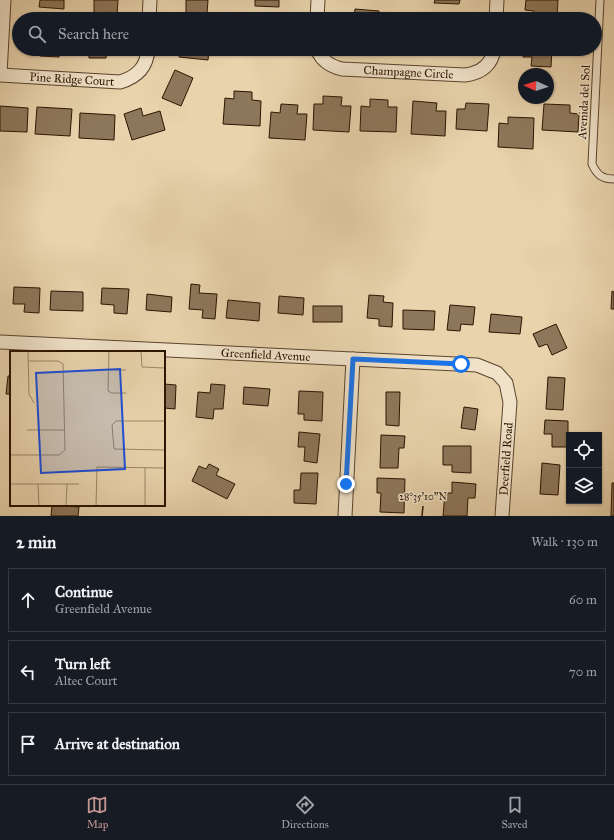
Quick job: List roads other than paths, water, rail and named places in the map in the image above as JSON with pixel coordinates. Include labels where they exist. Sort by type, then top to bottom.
[{"type":"street","points":[[0,75],[4,0]]},
{"type":"street","points":[[149,12],[150,0]]},
{"type":"street","points":[[317,12],[318,0]]},
{"type":"street","points":[[496,12],[497,0]]},
{"type":"street","name":"Pine Ridge Court","points":[[0,75],[120,82],[129,80],[135,76],[142,69],[146,56]]},
{"type":"street","name":"Champagne Circle","points":[[321,56],[328,64],[342,69],[465,75],[479,72],[485,68],[490,62],[492,56]]},
{"type":"street","name":"Greenfield Avenue","points":[[0,342],[477,365],[497,373],[506,383],[510,402]]},
{"type":"street","points":[[345,516],[353,359]]},
{"type":"street","name":"Deerfield Road","points":[[502,516],[510,402]]},
{"type":"lane","name":"Avenida del Sol","points":[[599,12],[600,0]]},
{"type":"lane","name":"Avenida del Sol","points":[[597,56],[592,164],[599,176],[614,179]]}]
